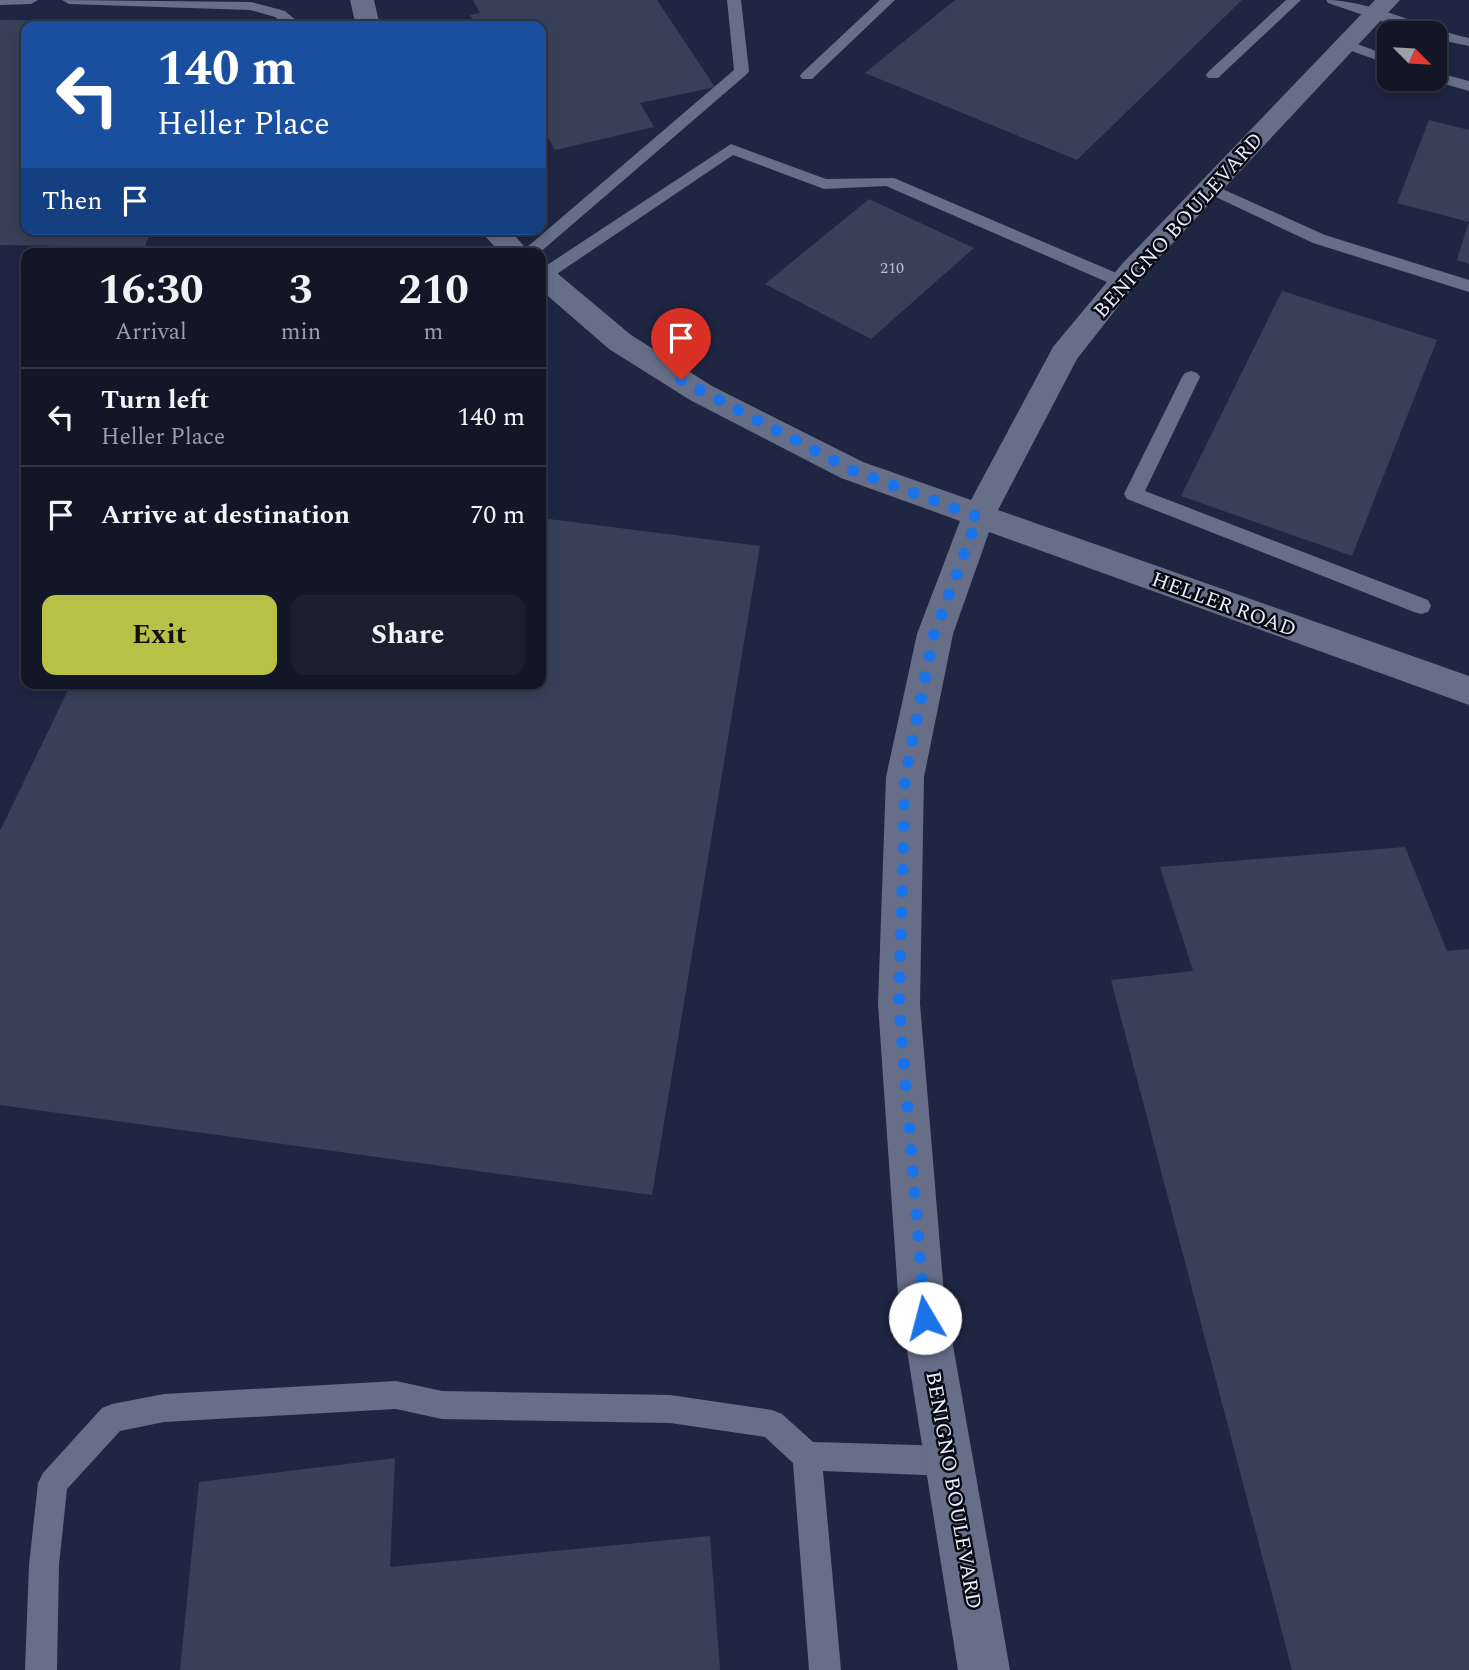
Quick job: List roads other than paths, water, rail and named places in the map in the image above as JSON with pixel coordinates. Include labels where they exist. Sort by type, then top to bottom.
[{"type":"street","points":[[362,0],[367,21]]},
{"type":"street","name":"BENIGNO BOULEVARD","points":[[984,1670],[921,1294],[899,1004],[905,777],[934,634],[978,517],[1064,355],[1122,282],[1382,4]]},
{"type":"street","points":[[499,235],[510,248]]},
{"type":"street","name":"HELLER ROAD","points":[[546,278],[620,342],[701,393],[852,470],[1469,691]]},
{"type":"lane","points":[[0,1],[31,0]]},
{"type":"lane","points":[[69,0],[251,6],[280,14],[289,21]]},
{"type":"lane","points":[[546,259],[742,71],[734,0]]},
{"type":"lane","points":[[807,76],[888,0]]},
{"type":"lane","points":[[1213,75],[1294,0]]},
{"type":"lane","points":[[1334,0],[1382,4],[1410,21]]},
{"type":"lane","points":[[1447,37],[1469,42]]},
{"type":"lane","points":[[1346,44],[1377,56]]},
{"type":"lane","points":[[1447,80],[1469,86]]},
{"type":"lane","points":[[546,263],[731,149],[824,184],[888,181],[1122,282]]},
{"type":"lane","points":[[1209,188],[1318,239],[1469,286]]},
{"type":"lane","points":[[1191,377],[1134,494],[1421,606]]},
{"type":"lane","points":[[41,1670],[44,1565],[53,1483],[112,1418],[164,1408],[396,1395],[442,1405],[670,1409],[772,1424],[807,1456],[949,1461]]},
{"type":"lane","points":[[807,1456],[825,1670]]}]
